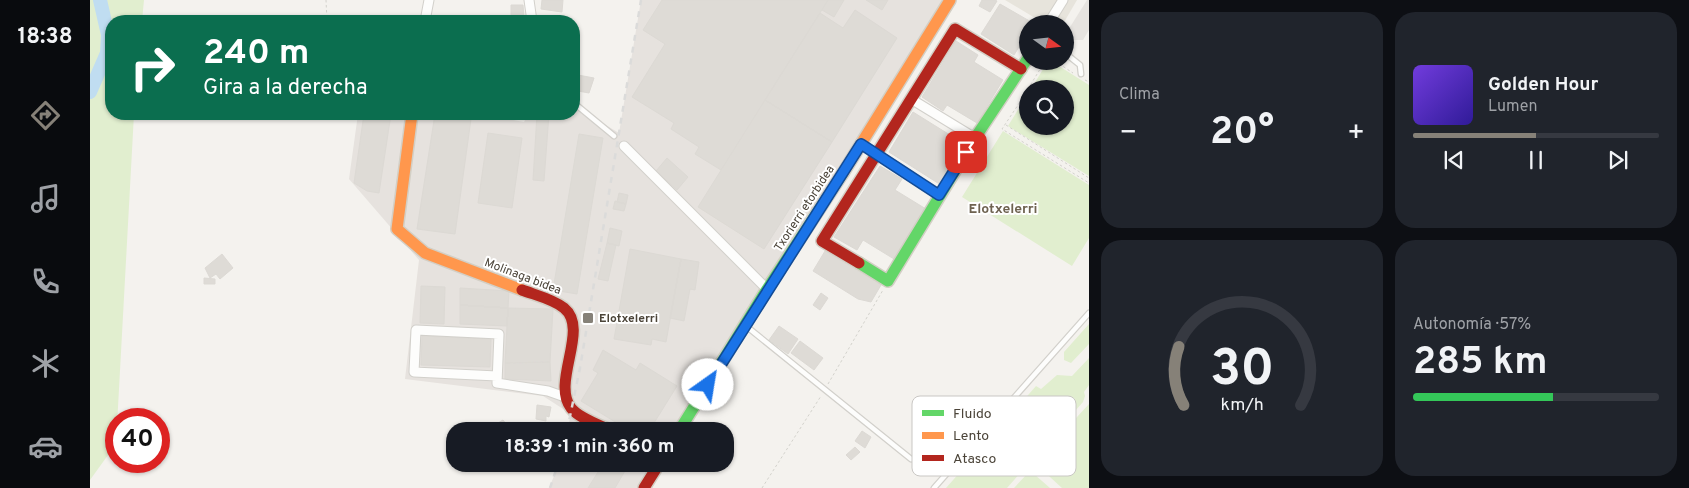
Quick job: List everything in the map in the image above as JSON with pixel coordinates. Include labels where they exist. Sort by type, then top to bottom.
[{"type":"street","points":[[426,15],[429,0]]},
{"type":"street","points":[[529,0],[531,15]]},
{"type":"street","name":"Txorierri etorbidea","points":[[685,422],[950,0]]},
{"type":"street","points":[[1054,15],[1063,0]]},
{"type":"street","points":[[1019,68],[955,29],[822,242],[888,281],[939,195],[1020,70]]},
{"type":"street","points":[[912,99],[975,138]]},
{"type":"street","name":"Molinaga bidea","points":[[411,120],[397,224],[400,233],[425,253],[556,302],[569,313],[572,329],[565,397]]},
{"type":"street","points":[[861,144],[939,195]]},
{"type":"street","points":[[624,146],[767,289]]},
{"type":"street","points":[[497,376],[414,372],[416,330],[499,334],[497,383],[548,391],[565,397],[572,409],[596,422]]},
{"type":"street","points":[[644,488],[654,472]]},
{"type":"lane","points":[[1074,60],[1080,65],[1080,75]]},
{"type":"lane","points":[[580,108],[614,136]]},
{"type":"lane","points":[[1016,396],[1089,314]]},
{"type":"lane","points":[[744,326],[911,459]]},
{"type":"lane","points":[[934,488],[945,476]]},
{"type":"path","points":[[326,0],[327,15]]},
{"type":"path","points":[[1071,70],[1080,75]]},
{"type":"path","points":[[1019,103],[1002,129],[1089,183]]},
{"type":"path","points":[[1005,125],[1089,178]]},
{"type":"shaded area","points":[[641,0],[946,0],[685,422],[569,422],[571,414],[543,396],[405,379],[419,260],[349,179],[357,120],[513,120],[524,122],[525,120],[580,120],[580,110],[619,133]]},
{"type":"shaded area","points":[[1005,0],[1077,0],[1068,15],[1030,15]]},
{"type":"shaded area","points":[[1087,0],[1089,0],[1089,30],[1083,40],[1074,40],[1074,21]]},
{"type":"shaded area","points":[[556,472],[654,472],[643,488],[549,488]]},
{"type":"green space","points":[[90,0],[144,0],[143,15],[105,15],[105,120],[134,120],[118,408],[105,408],[105,459],[90,480]]},
{"type":"green space","points":[[1043,70],[1065,70],[1089,85],[1089,176],[1023,135],[1074,135],[1074,80],[1036,80]]},
{"type":"green space","points":[[1019,108],[1019,133],[1008,126]]},
{"type":"green space","points":[[1003,131],[1089,185],[1089,238],[1072,266],[962,197]]},
{"type":"green space","points":[[1089,324],[1089,344],[1071,363],[1064,360],[1064,352]]},
{"type":"green space","points":[[1089,358],[1089,385],[1084,392],[1083,402],[1076,410],[1076,396],[1027,396],[1036,386],[1041,389],[1057,375],[1072,376]]},
{"type":"green space","points":[[1089,404],[1089,488],[1062,488],[1049,476],[1076,476],[1076,418]]},
{"type":"green space","points":[[957,476],[1018,476],[1007,488],[946,488]]},
{"type":"green space","points":[[1025,476],[1036,476],[1050,488],[1014,488]]},
{"type":"building","points":[[542,0],[563,0],[562,12],[541,9]]},
{"type":"building","points":[[662,0],[828,0],[721,170],[695,154],[699,147],[671,129],[674,123],[632,97],[665,44],[643,30]]},
{"type":"building","points":[[828,0],[844,0],[834,17],[822,10]]},
{"type":"building","points":[[866,0],[888,0],[882,10]]},
{"type":"building","points":[[982,0],[997,1],[990,12],[979,6]]},
{"type":"building","points":[[1000,4],[1019,15],[1019,47],[1014,55],[981,34]]},
{"type":"building","points":[[511,5],[523,5],[524,15],[511,15]]},
{"type":"building","points":[[855,10],[897,38],[832,142],[765,100],[820,13],[843,28]]},
{"type":"building","points":[[956,41],[978,55],[974,62],[1003,80],[977,123],[947,105],[943,111],[922,97]]},
{"type":"building","points":[[580,75],[594,78],[589,93],[580,91]]},
{"type":"building","points":[[765,100],[832,142],[764,249],[698,207]]},
{"type":"building","points":[[913,112],[966,145],[941,185],[889,152]]},
{"type":"building","points":[[363,120],[390,120],[379,193],[367,191],[354,183]]},
{"type":"building","points":[[434,120],[471,120],[455,234],[417,229]]},
{"type":"building","points":[[537,120],[549,120],[544,181],[533,180]]},
{"type":"building","points":[[488,133],[522,138],[512,208],[478,203]]},
{"type":"building","points":[[579,134],[603,138],[577,294],[553,290]]},
{"type":"building","points":[[667,158],[688,177],[677,190],[656,171]]},
{"type":"building","points":[[880,166],[902,179],[895,190],[926,209],[894,259],[863,240],[857,250],[834,237]]},
{"type":"building","points":[[619,193],[628,195],[626,204],[617,202]]},
{"type":"building","points":[[615,201],[626,204],[624,211],[613,209]]},
{"type":"building","points":[[610,228],[622,231],[619,246],[607,243]]},
{"type":"building","points":[[607,243],[616,245],[608,281],[598,279]]},
{"type":"building","points":[[630,249],[681,259],[666,342],[652,339],[651,345],[614,339]]},
{"type":"building","points":[[825,251],[881,285],[871,302],[858,299],[813,271]]},
{"type":"building","points":[[222,254],[233,268],[220,279],[216,274],[210,278],[205,268]]},
{"type":"building","points":[[681,259],[699,262],[695,290],[690,289],[684,321],[670,318]]},
{"type":"building","points":[[204,278],[215,279],[215,284],[204,284]]},
{"type":"building","points":[[421,286],[445,287],[444,324],[420,323]]},
{"type":"building","points":[[460,288],[509,291],[508,308],[460,305]]},
{"type":"building","points":[[821,293],[828,298],[820,310],[813,305]]},
{"type":"building","points":[[460,305],[508,308],[507,326],[460,324]]},
{"type":"building","points":[[508,308],[553,309],[550,362],[505,363]]},
{"type":"building","points":[[779,326],[798,339],[788,354],[769,340]]},
{"type":"building","points":[[422,336],[491,339],[490,367],[421,365]]},
{"type":"building","points":[[800,341],[823,358],[814,370],[791,353]]},
{"type":"building","points":[[603,350],[636,370],[640,363],[677,386],[655,422],[615,422],[581,401],[598,373],[593,370]]},
{"type":"building","points":[[550,362],[551,381],[505,379],[505,363]]},
{"type":"building","points":[[537,405],[551,407],[549,417],[546,416],[546,421],[536,419]]},
{"type":"building","points":[[862,431],[871,437],[865,448],[855,441]]},
{"type":"building","points":[[855,447],[860,452],[851,460],[846,455]]},
{"type":"building","points":[[598,472],[624,472],[615,488],[588,488]]},
{"type":"waterway","points":[[100,0],[105,22]]},
{"type":"waterway","points":[[90,92],[105,58]]},
{"type":"railway","points":[[569,422],[580,368],[641,0]]},
{"type":"railway","points":[[550,488],[555,472]]},
{"type":"traffic: fast","points":[[859,263],[888,281],[975,138],[1020,70]]},
{"type":"traffic: fast","points":[[685,422],[767,289],[843,173]]},
{"type":"traffic: slow","points":[[843,173],[950,0]]},
{"type":"traffic: slow","points":[[411,120],[397,229],[425,253],[522,290]]},
{"type":"traffic: jam","points":[[859,263],[822,241],[955,29],[1019,68]]},
{"type":"traffic: jam","points":[[522,290],[560,305],[571,317],[573,329],[565,384],[566,397],[575,412],[592,422]]},
{"type":"traffic: jam","points":[[644,488],[654,472]]},
{"type":"place","name":"Elotxelerri","points":[[588,318]]},
{"type":"district","name":"Elotxelerri","points":[[1003,208]]},
{"type":"route","points":[[708,385],[767,289],[822,207],[861,144],[939,195],[966,152]]}]
